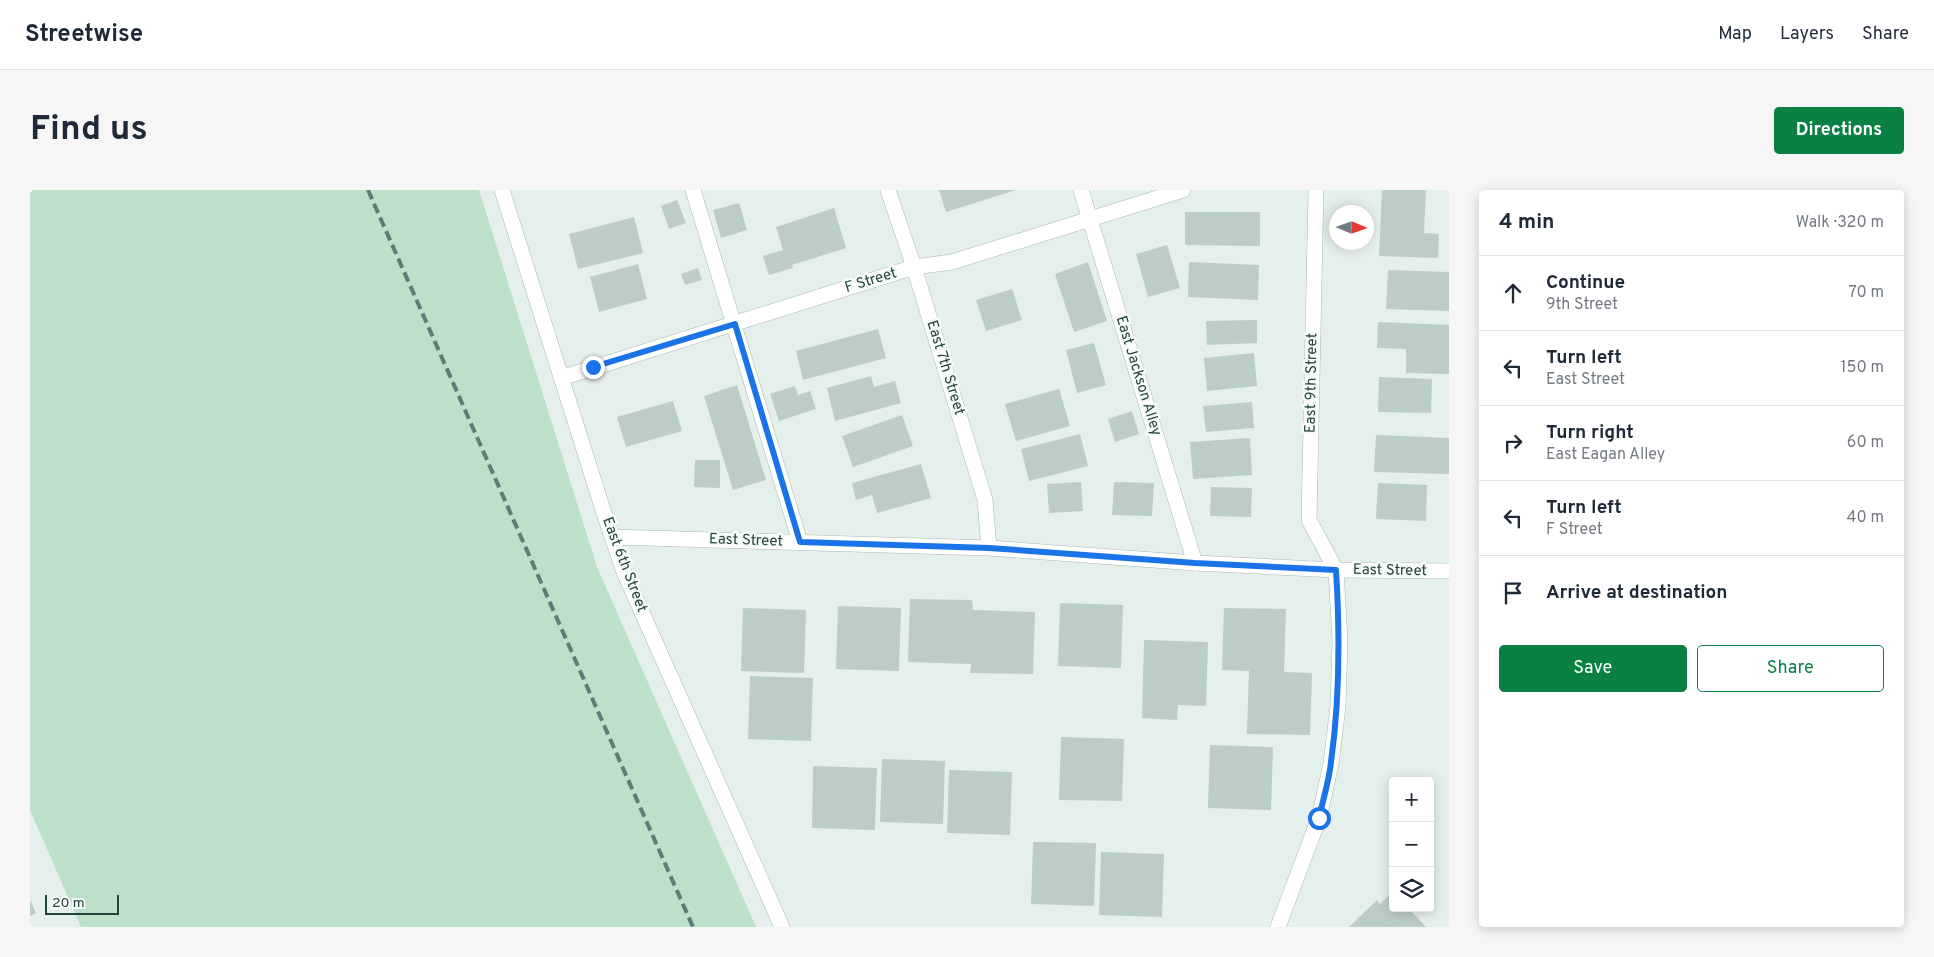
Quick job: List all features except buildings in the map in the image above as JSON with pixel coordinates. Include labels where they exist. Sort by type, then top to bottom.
[{"type":"street","name":"East 6th Street","points":[[502,190],[624,572],[782,927]]},
{"type":"street","points":[[694,190],[800,542]]},
{"type":"street","name":"East 7th Street","points":[[888,190],[914,268],[985,500],[989,548]]},
{"type":"street","name":"East Jackson Alley","points":[[1082,190],[1195,563]]},
{"type":"street","name":"F Street","points":[[561,378],[914,268],[952,262],[1183,190]]},
{"type":"street","name":"East 9th Street","points":[[1316,190],[1309,520],[1336,570]]},
{"type":"street","name":"East Street","points":[[612,538],[989,548],[1195,563],[1336,570],[1449,571]]},
{"type":"street","points":[[1278,927],[1319,818],[1331,764],[1338,706],[1340,640],[1336,570]]},
{"type":"green space","points":[[30,190],[479,190],[597,567],[756,927],[81,927],[30,810]]},
{"type":"railway","points":[[368,190],[693,927]]},
{"type":"route","points":[[593,367],[735,324],[800,542],[989,548],[1195,563],[1336,570],[1340,640],[1338,706],[1331,764],[1319,818]]}]
